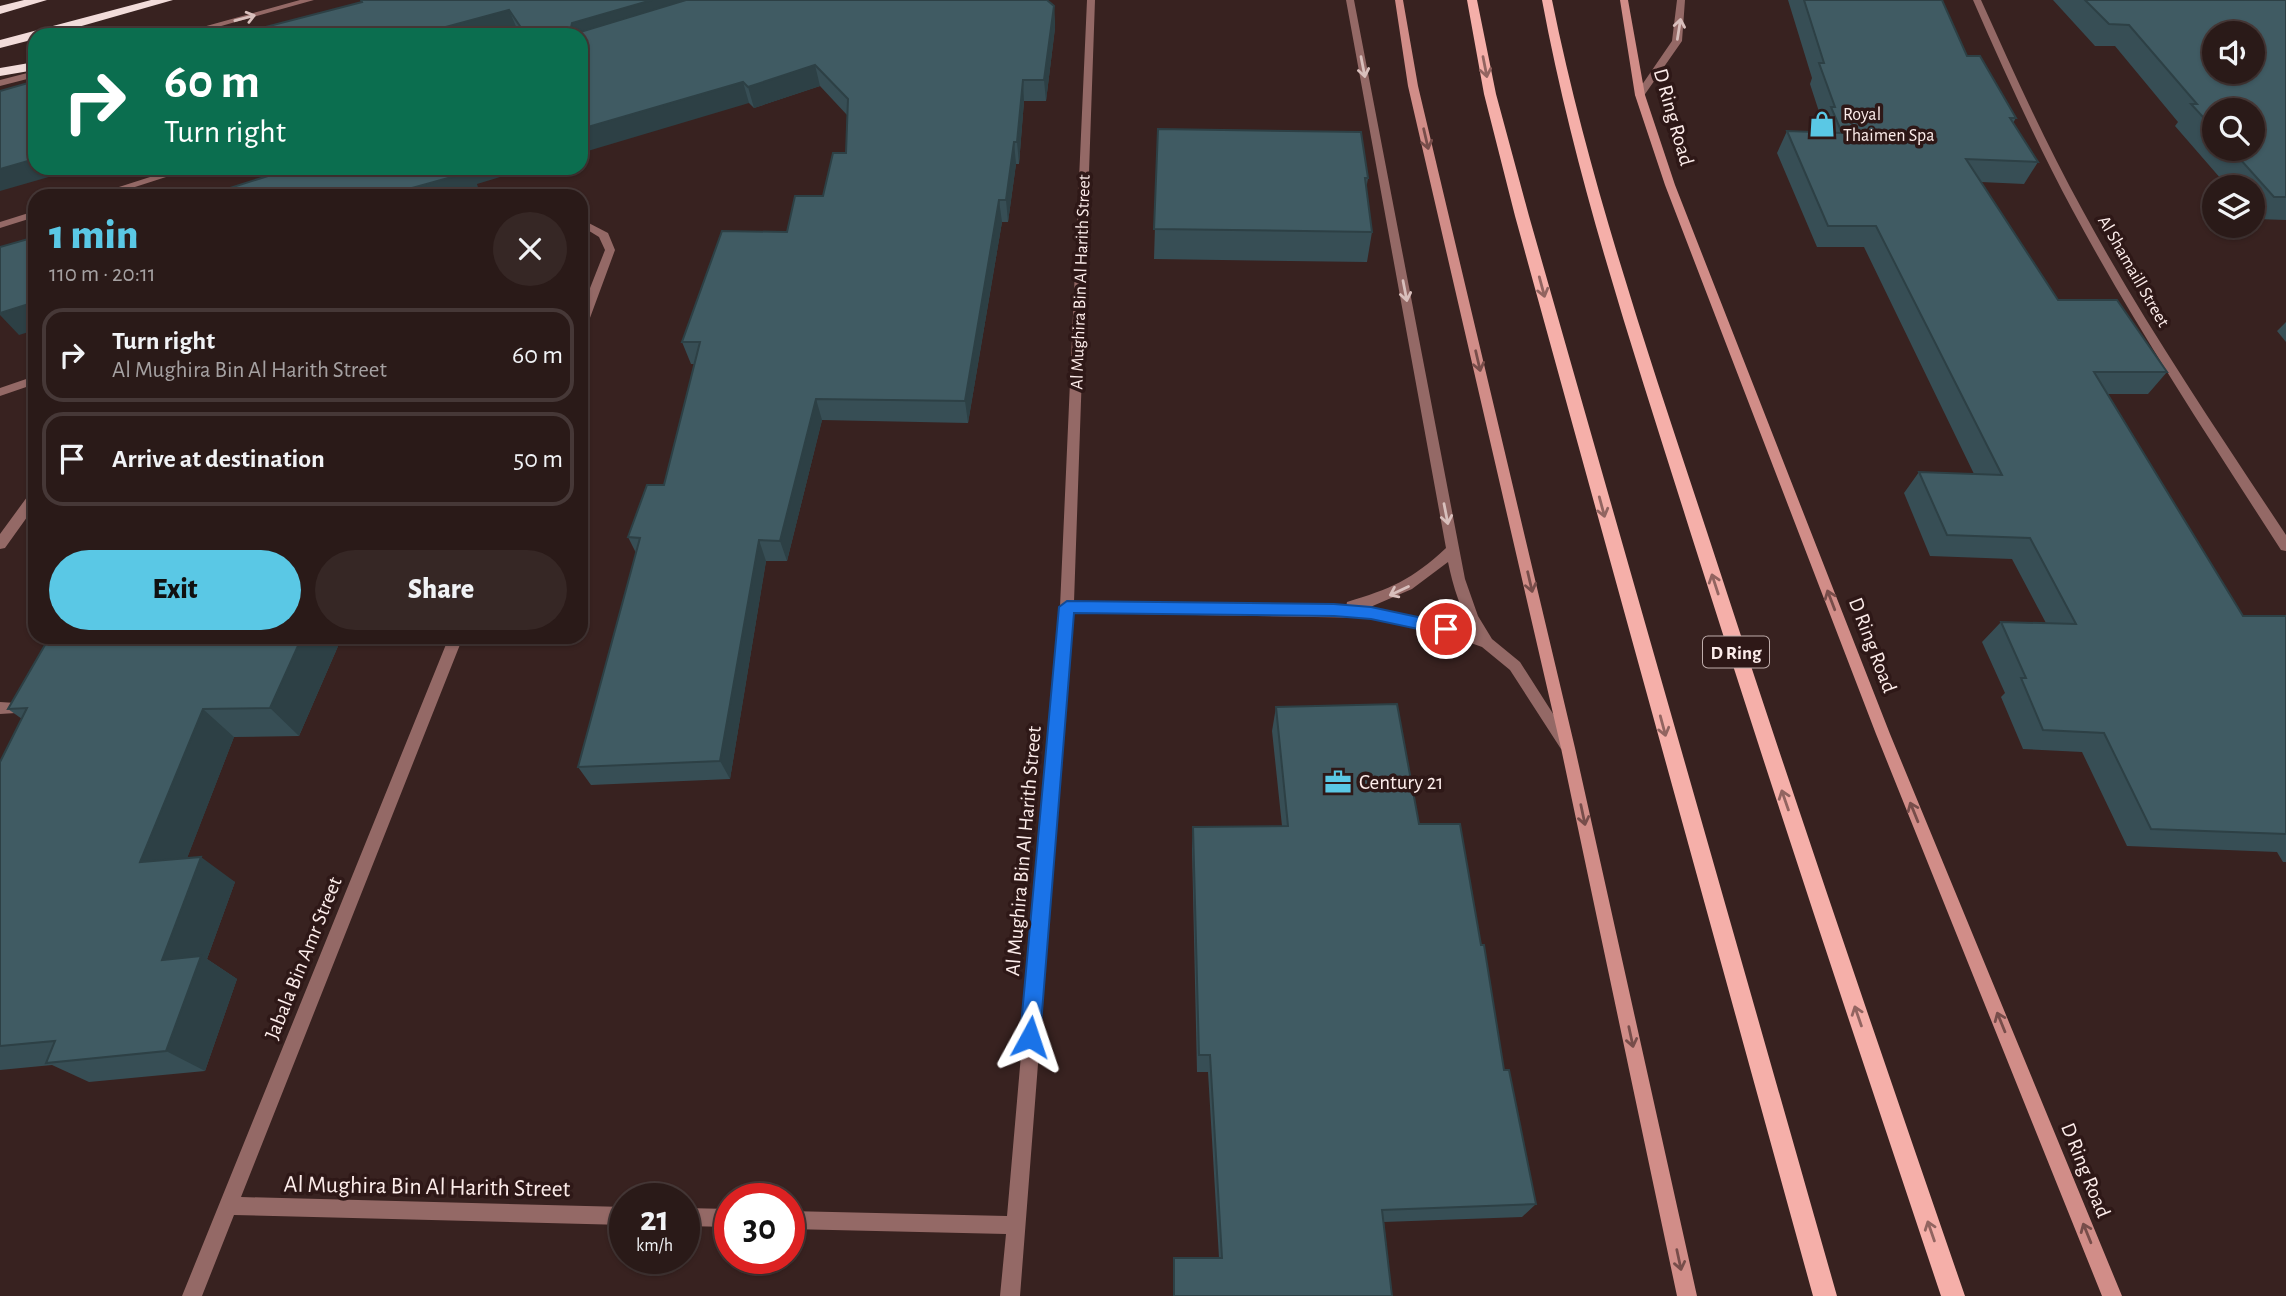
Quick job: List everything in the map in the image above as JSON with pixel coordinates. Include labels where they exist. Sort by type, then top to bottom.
[{"type":"highway","points":[[0,10],[40,0]]},
{"type":"highway","points":[[60,28],[166,0]]},
{"type":"highway","points":[[0,44],[28,37]]},
{"type":"highway","points":[[0,72],[28,67]]},
{"type":"main road","points":[[1399,0],[1413,86],[1569,748],[1687,1296]]},
{"type":"main road","points":[[1472,0],[1490,94],[1522,216],[1825,1296]]},
{"type":"main road","name":"D Ring","points":[[1547,0],[1573,123],[1631,322],[1763,736],[1953,1296]]},
{"type":"main road","name":"D Ring Road","points":[[1624,0],[1640,95],[1670,185],[1878,721],[2112,1296]]},
{"type":"street","points":[[205,28],[310,0]]},
{"type":"street","name":"Al Mughira Bin Al Harith Street","points":[[1010,1296],[1067,607],[1091,0]]},
{"type":"street","points":[[1350,0],[1458,579],[1472,617],[1487,643],[1515,666],[1569,748]]},
{"type":"street","points":[[1640,95],[1677,41],[1681,0]]},
{"type":"street","name":"Al Shamaill Street","points":[[1977,0],[2007,70],[2093,238],[2170,367],[2286,546]]},
{"type":"street","points":[[0,83],[28,76]]},
{"type":"street","points":[[119,189],[166,175]]},
{"type":"street","points":[[0,225],[28,216]]},
{"type":"street","points":[[588,226],[604,235],[610,250],[588,308]]},
{"type":"street","points":[[0,392],[28,382]]},
{"type":"street","points":[[0,544],[28,506]]},
{"type":"street","points":[[1334,610],[1370,603],[1404,590],[1431,571],[1453,549]]},
{"type":"street","points":[[1067,607],[1334,610],[1409,620],[1487,643]]},
{"type":"street","name":"Jabala Bin Amr Street","points":[[192,1296],[453,644]]},
{"type":"street","points":[[0,708],[26,708],[37,702]]},
{"type":"street","name":"Al Mughira Bin Al Harith Street","points":[[228,1206],[609,1216]]},
{"type":"street","points":[[805,1220],[1014,1225]]},
{"type":"building","points":[[361,0],[652,0],[572,23],[571,28],[521,28],[509,10],[442,28],[262,28],[362,2]]},
{"type":"building","points":[[686,0],[1047,0],[1054,6],[1044,80],[1023,80],[1017,142],[1014,142],[1006,200],[999,200],[965,401],[816,399],[780,541],[759,540],[720,761],[578,767],[640,538],[628,537],[647,485],[664,485],[700,342],[682,342],[722,231],[787,232],[795,196],[823,196],[833,153],[846,153],[848,99],[815,65],[748,87],[743,82],[588,127],[588,30]]},
{"type":"building","points":[[1804,0],[1942,0],[1967,56],[1980,56],[2016,118],[2010,118],[2038,162],[1966,159],[2058,300],[2117,300],[2167,372],[2094,372],[2243,616],[2286,616],[2286,834],[2151,829],[2104,733],[2043,730],[2021,678],[2026,678],[2001,622],[2076,624],[2030,538],[1947,535],[1919,472],[2002,475],[1876,226],[1828,226],[1787,131],[1842,133],[1831,107],[1835,107],[1819,63],[1824,63]]},
{"type":"building","points":[[2085,0],[2286,0],[2286,197],[2274,197],[2265,187],[2265,175],[2254,175],[2242,161],[2265,161],[2265,98],[2202,98],[2202,116],[2191,104],[2197,104],[2129,25],[2109,24]]},
{"type":"building","points":[[28,83],[28,161],[0,169],[0,91]]},
{"type":"building","points":[[1158,129],[1361,132],[1372,232],[1154,229]]},
{"type":"building","points":[[271,175],[459,175],[408,189],[227,189]]},
{"type":"building","points":[[28,239],[28,304],[0,313],[0,247]]},
{"type":"building","points":[[46,644],[299,644],[270,708],[203,709],[140,862],[201,857],[162,960],[201,956],[166,1051],[46,1063],[55,1041],[0,1046],[0,762],[27,708],[8,709]]},
{"type":"building","points":[[1397,704],[1419,824],[1460,824],[1481,945],[1484,945],[1504,1070],[1509,1070],[1536,1204],[1382,1210],[1392,1296],[1174,1296],[1174,1258],[1222,1258],[1210,1055],[1199,1055],[1193,827],[1288,826],[1276,707]]},
{"type":"place","name":"Royal Thaimen Spa","points":[[1822,124]]},
{"type":"place","name":"Century 21","points":[[1338,782]]},
{"type":"route","points":[[1030,1037],[1067,607],[1334,610],[1371,613],[1446,629]]}]
